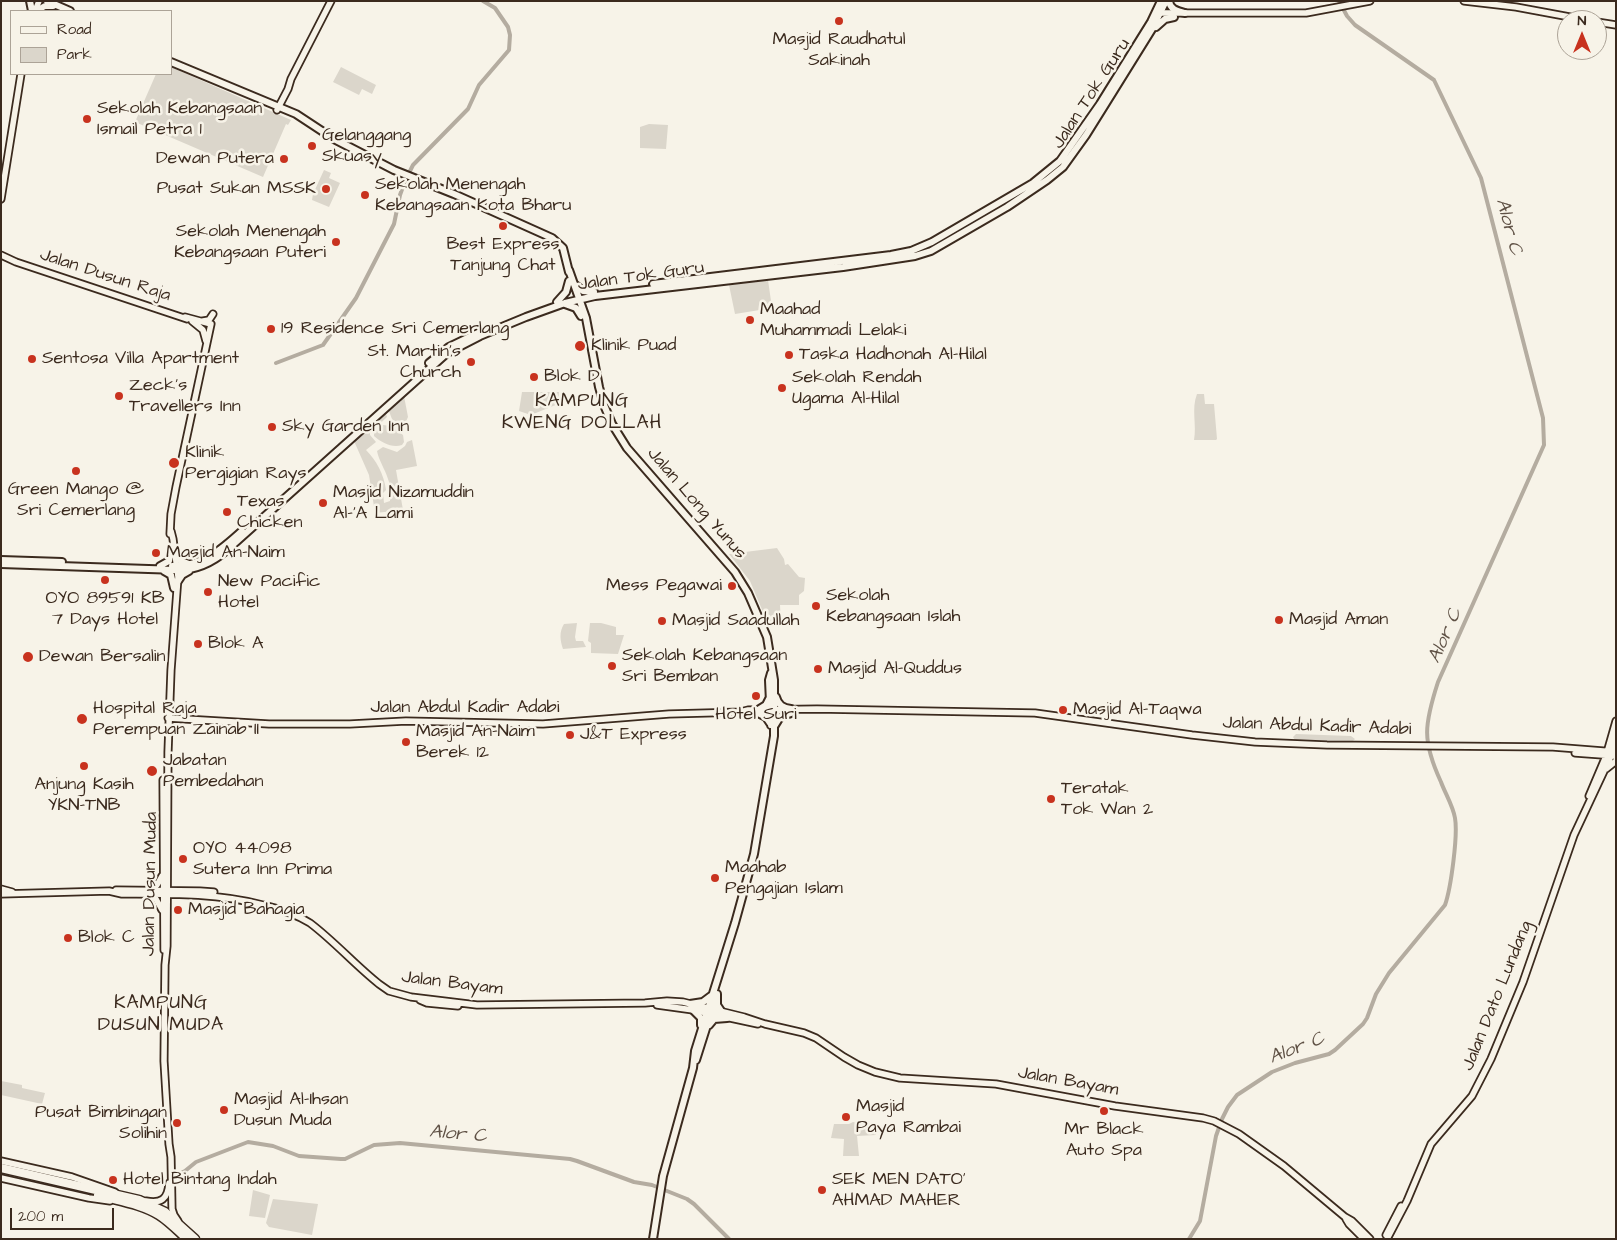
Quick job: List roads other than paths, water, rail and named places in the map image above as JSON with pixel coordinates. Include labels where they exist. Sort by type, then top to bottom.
[{"type":"highway","points":[[1,1168],[90,1190],[143,1208],[161,1216],[187,1239]]},
{"type":"highway","points":[[1,1173],[136,1200],[165,1212],[195,1239]]},
{"type":"main road","points":[[47,1],[69,10]]},
{"type":"main road","points":[[276,107],[284,87],[291,79],[331,1]]},
{"type":"main road","name":"Jalan Tok Guru","points":[[1,564],[158,568],[194,566],[213,555],[238,534],[448,347],[468,337],[558,304],[594,294],[891,255],[912,251],[932,242],[1047,180],[1063,167],[1086,135],[1152,29],[1161,1]]},
{"type":"main road","points":[[1167,1],[1173,9],[1185,13]]},
{"type":"main road","name":"Jalan Tok Guru","points":[[594,294],[834,268],[915,256],[931,251],[1033,183],[1060,161],[1100,104],[1167,1]]},
{"type":"main road","points":[[1157,15],[1174,17],[1306,13],[1370,1]]},
{"type":"main road","points":[[1464,1],[1516,7],[1557,15]]},
{"type":"main road","points":[[36,10],[56,4]]},
{"type":"main road","points":[[1157,15],[1262,12],[1266,14]]},
{"type":"main road","points":[[1152,29],[1165,19],[1174,17]]},
{"type":"main road","name":"Jalan Long Yunus","points":[[172,62],[257,97],[310,123],[347,146],[394,170],[461,197],[552,238],[563,248],[571,282],[588,330],[598,386],[612,424],[627,448],[735,572],[744,586],[765,631],[774,680],[772,691],[773,727],[754,854],[723,963],[723,971],[714,993],[703,1032],[700,1052],[693,1068],[662,1184],[654,1239]]},
{"type":"main road","points":[[1,199],[21,75]]},
{"type":"main road","name":"Jalan Dusun Raja","points":[[1,257],[210,326],[207,343]]},
{"type":"main road","points":[[821,264],[834,268]]},
{"type":"main road","points":[[558,304],[571,282],[579,289],[594,294],[585,304],[583,317]]},
{"type":"main road","points":[[558,304],[576,308],[583,317]]},
{"type":"main road","points":[[195,321],[206,321],[213,314]]},
{"type":"main road","points":[[141,890],[157,885],[165,868],[163,791],[175,568],[171,514],[207,343],[203,330],[195,321]]},
{"type":"main road","points":[[174,553],[185,563],[194,566]]},
{"type":"main road","points":[[158,568],[169,561],[174,553]]},
{"type":"main road","name":"Jalan Tok Guru","points":[[1,560],[158,568]]},
{"type":"main road","points":[[178,581],[194,566]]},
{"type":"main road","points":[[158,568],[170,574],[174,588]]},
{"type":"main road","name":"Jalan Dusun Muda","points":[[175,568],[178,581],[168,720],[164,1061],[173,1212],[184,1229]]},
{"type":"main road","points":[[772,691],[778,703],[791,711]]},
{"type":"main road","points":[[772,691],[768,703],[758,711],[766,717],[773,727],[780,717],[791,711]]},
{"type":"main road","points":[[170,702],[174,716],[185,720]]},
{"type":"main road","name":"Jalan Abdul Kadir Adabi","points":[[168,720],[268,724],[343,724],[414,721],[543,724],[667,714],[758,711],[817,712],[828,710],[1035,713],[1227,740],[1307,745],[1423,745],[1536,748],[1611,754]]},
{"type":"main road","points":[[169,735],[173,726],[185,720]]},
{"type":"main road","points":[[1611,754],[1616,721]]},
{"type":"main road","points":[[1588,752],[1603,748],[1613,738]]},
{"type":"main road","points":[[1588,752],[1598,762],[1600,773],[1616,761]]},
{"type":"main road","name":"Jalan Dato Lundang","points":[[1385,1238],[1408,1201],[1413,1184],[1431,1144],[1472,1096],[1491,1059],[1523,982],[1591,789],[1611,754]]},
{"type":"main road","points":[[165,868],[172,883],[185,890]]},
{"type":"main road","name":"Jalan Bayam","points":[[1,889],[17,893]]},
{"type":"main road","points":[[109,891],[211,891],[245,900]]},
{"type":"main road","name":"Jalan Bayam","points":[[1,894],[109,891],[122,894],[146,894],[165,892],[211,895],[245,900],[280,909],[300,917],[317,929],[389,991],[427,1003],[464,1007],[478,1005],[645,1003],[691,1007],[728,1018],[804,1033],[816,1038],[851,1062],[870,1071],[888,1076],[996,1084],[1115,1106],[1202,1118],[1219,1123],[1254,1144],[1284,1166],[1345,1217],[1349,1224],[1366,1238]]},
{"type":"main road","points":[[146,894],[156,900],[165,914]]},
{"type":"main road","points":[[165,914],[173,900],[192,895]]},
{"type":"main road","points":[[703,1032],[701,1018],[691,1007],[706,1001],[714,993]]},
{"type":"main road","points":[[714,993],[716,1005],[721,1012]]},
{"type":"main road","name":"Jalan Bayam","points":[[709,1011],[750,1018],[765,1024]]},
{"type":"main road","points":[[703,1032],[714,1020],[728,1018]]},
{"type":"main road","name":"Jalan Dusun Muda","points":[[136,1200],[158,1202],[167,1194],[169,1144]]},
{"type":"main road","points":[[1,1161],[91,1183],[136,1200]]},
{"type":"main road","points":[[1,1178],[89,1198],[125,1202]]},
{"type":"waterway","points":[[409,173],[413,165],[468,109],[479,85],[509,50],[510,35],[508,27],[495,8],[483,1]]},
{"type":"waterway","name":"Alor C","points":[[1189,1239],[1200,1221],[1216,1136],[1228,1107],[1237,1095],[1272,1072],[1295,1063],[1329,1054],[1335,1050],[1363,1024],[1376,994],[1389,973],[1445,905],[1450,887],[1456,826],[1453,809],[1435,768],[1428,744],[1427,733],[1430,710],[1438,682],[1544,445],[1543,418],[1481,178],[1434,80],[1355,25],[1347,16],[1339,1]]},
{"type":"waterway","points":[[276,363],[323,345],[356,298],[394,224],[405,181]]},
{"type":"waterway","name":"Alor C","points":[[175,1176],[196,1162],[248,1142],[273,1146],[299,1156],[341,1159],[345,1159],[374,1145],[400,1143],[570,1159],[634,1182],[652,1185],[687,1199],[729,1239]]},
{"type":"place","name":"Masjid Raudhatul Sakinah","points":[[839,21]]},
{"type":"place","name":"Sekolah Kebangsaan Ismail Petra 1","points":[[87,119]]},
{"type":"place","name":"Gelanggang Skuasy","points":[[312,146]]},
{"type":"place","name":"Dewan Putera","points":[[284,159]]},
{"type":"place","name":"Pusat Sukan MSSK","points":[[326,189]]},
{"type":"place","name":"Sekolah Menengah Kebangsaan Kota Bharu","points":[[365,195]]},
{"type":"place","name":"Best Express Tanjung Chat","points":[[503,226]]},
{"type":"place","name":"Sekolah Menengah Kebangsaan Puteri","points":[[336,242]]},
{"type":"place","name":"Maahad Muhammadi Lelaki","points":[[750,320]]},
{"type":"place","name":"19 Residence Sri Cemerlang","points":[[271,329]]},
{"type":"place","name":"Klinik Puad","points":[[580,346]]},
{"type":"place","name":"Taska Hadhonah Al-Hilal","points":[[789,355]]},
{"type":"place","name":"Sentosa Villa Apartment","points":[[32,359]]},
{"type":"place","name":"St. Martin's Church","points":[[471,362]]},
{"type":"place","name":"Blok D","points":[[534,377]]},
{"type":"place","name":"Sekolah Rendah Ugama Al-Hilal","points":[[782,388]]},
{"type":"place","name":"Zeck's Travellers Inn","points":[[119,396]]},
{"type":"place","name":"Sky Garden Inn","points":[[272,427]]},
{"type":"place","name":"Klinik Pergigian Rays","points":[[174,463]]},
{"type":"place","name":"Green Mango @ Sri Cemerlang","points":[[76,471]]},
{"type":"place","name":"Masjid Nizamuddin Al-'A Lami","points":[[323,503]]},
{"type":"place","name":"Texas Chicken","points":[[227,512]]},
{"type":"place","name":"Masjid An-Naim","points":[[156,553]]},
{"type":"place","name":"OYO 89591 KB 7 Days Hotel","points":[[105,580]]},
{"type":"place","name":"Mess Pegawai","points":[[732,586]]},
{"type":"place","name":"New Pacific Hotel","points":[[208,592]]},
{"type":"place","name":"Sekolah Kebangsaan Islah","points":[[816,606]]},
{"type":"place","name":"Masjid Aman","points":[[1279,620]]},
{"type":"place","name":"Masjid Saadullah","points":[[662,621]]},
{"type":"place","name":"Blok A","points":[[198,644]]},
{"type":"place","name":"Dewan Bersalin","points":[[28,657]]},
{"type":"place","name":"Sekolah Kebangsaan Sri Bemban","points":[[612,666]]},
{"type":"place","name":"Masjid Al-Quddus","points":[[818,669]]},
{"type":"place","name":"Hotel Suri","points":[[756,696]]},
{"type":"place","name":"Masjid Al-Taqwa","points":[[1063,710]]},
{"type":"place","name":"Hospital Raja Perempuan Zainab II","points":[[82,719]]},
{"type":"place","name":"J&T Express","points":[[570,735]]},
{"type":"place","name":"Masjid An-Naim Berek 12","points":[[406,742]]},
{"type":"place","name":"Anjung Kasih YKN-TNB","points":[[84,766]]},
{"type":"place","name":"Jabatan Pembedahan","points":[[152,771]]},
{"type":"place","name":"Teratak Tok Wan 2","points":[[1051,799]]},
{"type":"place","name":"OYO 44098 Sutera Inn Prima","points":[[183,859]]},
{"type":"place","name":"Maahab Pengajian Islam","points":[[715,878]]},
{"type":"place","name":"Masjid Bahagia","points":[[178,910]]},
{"type":"place","name":"Blok C","points":[[68,938]]},
{"type":"place","name":"Masjid Al-Ihsan Dusun Muda","points":[[224,1110]]},
{"type":"place","name":"Mr Black Auto Spa","points":[[1104,1111]]},
{"type":"place","name":"Masjid Paya Rambai","points":[[846,1117]]},
{"type":"place","name":"Pusat Bimbingan Solihin","points":[[177,1123]]},
{"type":"place","name":"Hotel Bintang Indah","points":[[113,1180]]},
{"type":"place","name":"SEK MEN DATO' AHMAD MAHER","points":[[822,1190]]},
{"type":"district","name":"KAMPUNG KWENG DOLLAH","points":[[582,413]]},
{"type":"district","name":"KAMPUNG DUSUN MUDA","points":[[161,1015]]}]
